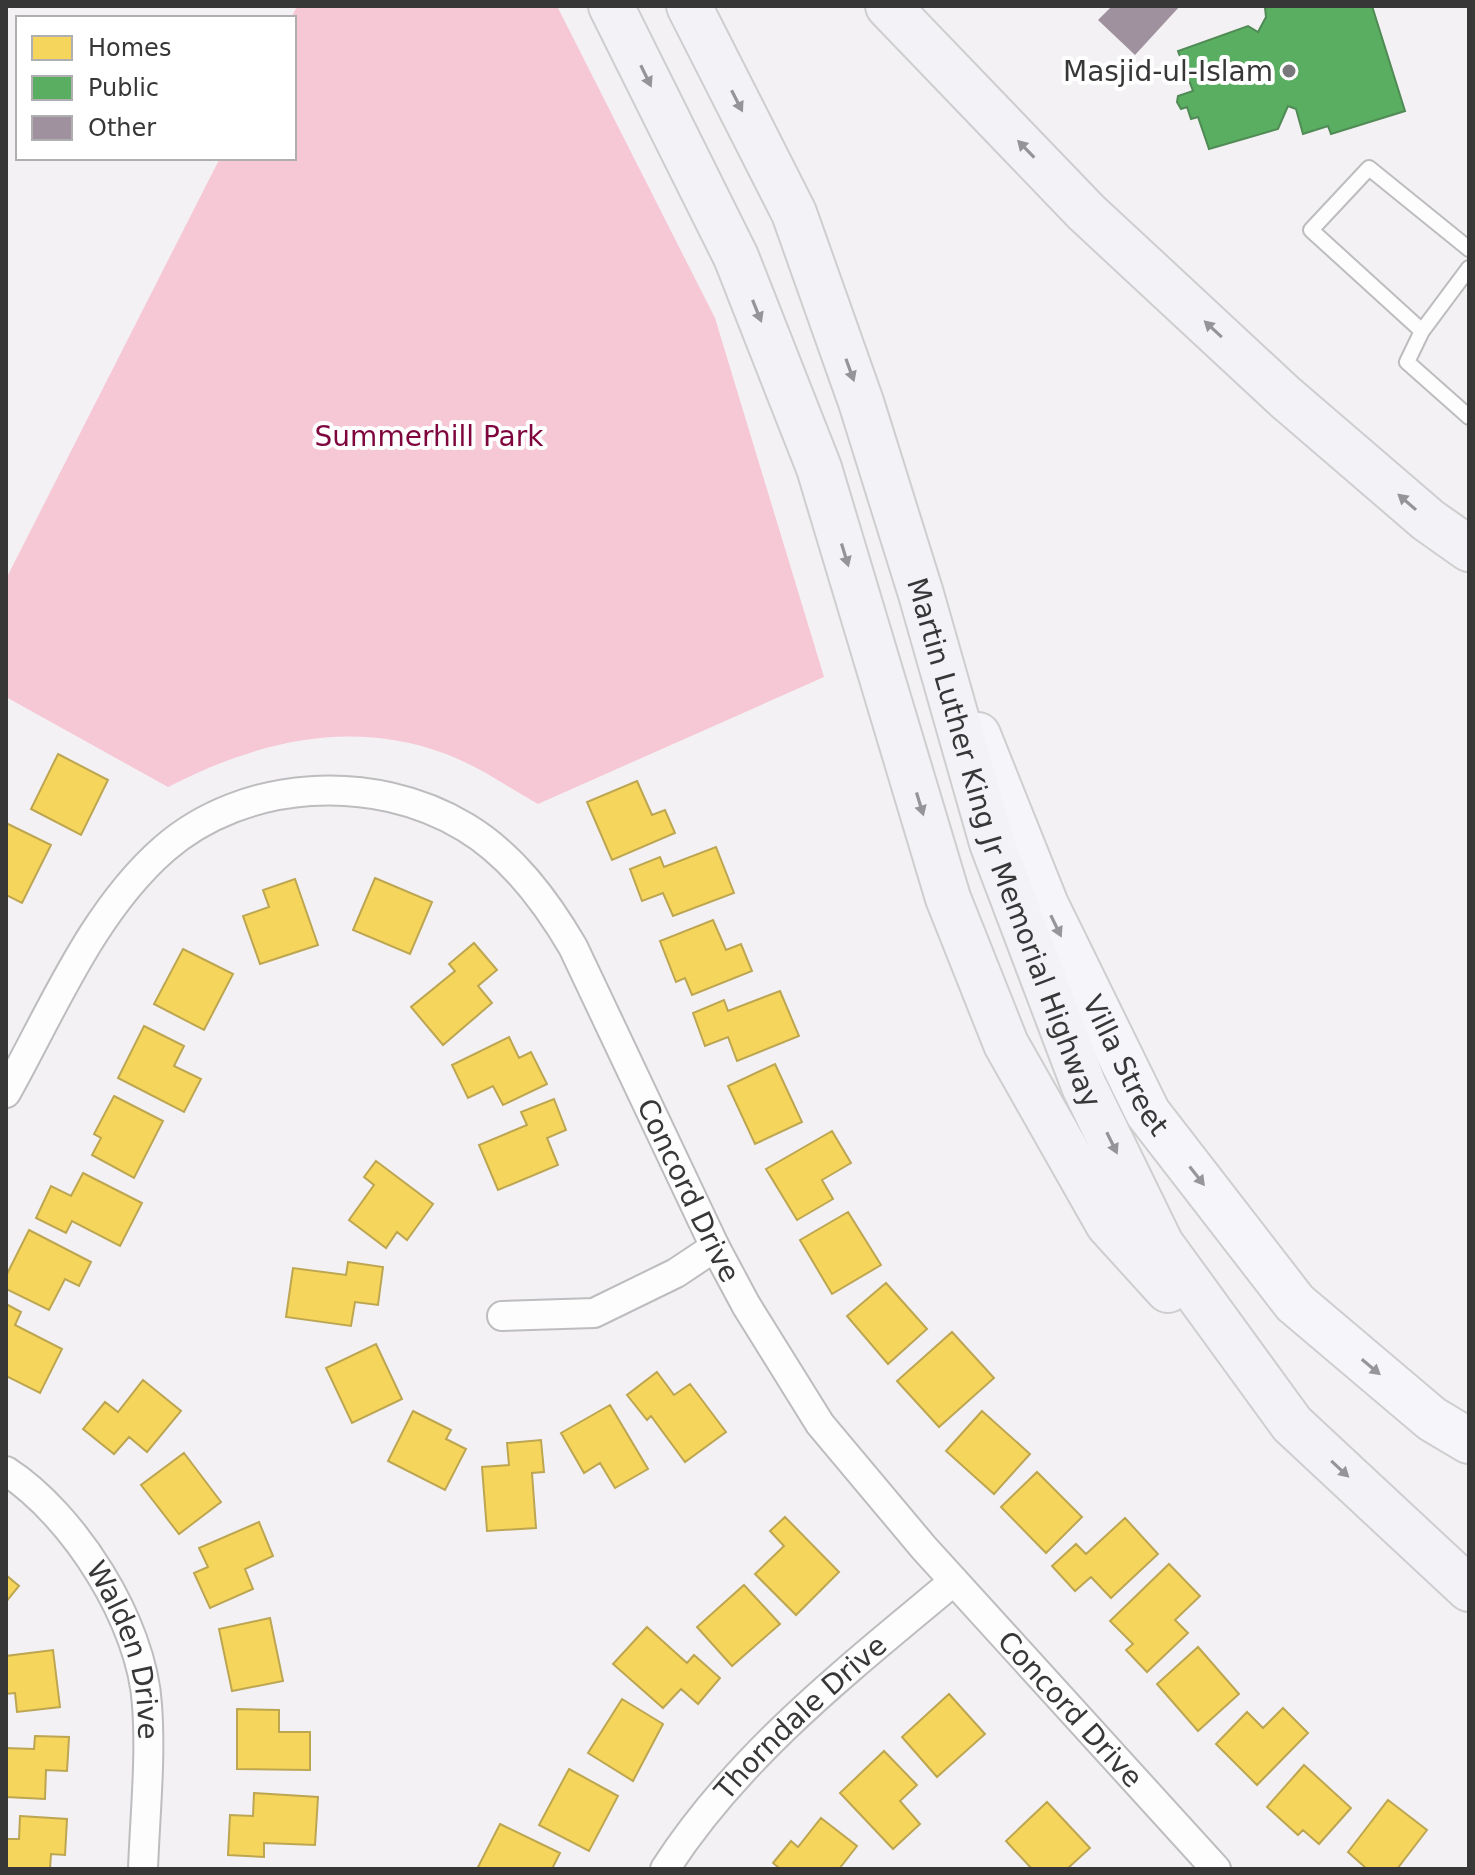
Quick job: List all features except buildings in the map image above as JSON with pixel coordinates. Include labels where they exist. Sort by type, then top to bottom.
[{"type":"highway","points":[[611,6],[736,257],[819,468],[948,898],[1006,1044],[1108,1224],[1292,1424]]},
{"type":"highway","name":"Martin Luther King Jr Memorial Highway","points":[[689,6],[794,213],[861,402],[921,594],[992,843],[1084,1086],[1161,1244],[1292,1424],[1469,1589]]},
{"type":"highway","points":[[888,6],[1097,222],[1285,397],[1428,520],[1469,549]]},
{"type":"main road","name":"Villa Street","points":[[921,594],[1046,905],[1148,1113],[1295,1303],[1432,1419],[1469,1441]]},
{"type":"street","name":"Concord Drive","points":[[6,1093],[95,933],[131,882],[165,848],[208,819],[257,798],[312,790],[365,793],[415,804],[466,827],[513,866],[546,900],[573,947],[715,1247],[746,1305],[820,1424],[954,1581],[1216,1869]]},
{"type":"street","points":[[502,1316],[594,1313],[676,1273],[715,1247]]},
{"type":"street","name":"Walden Drive","points":[[6,1471],[54,1510],[85,1551],[112,1596],[135,1652],[147,1702],[143,1869]]},
{"type":"street","name":"Thorndale Drive","points":[[665,1869],[728,1785],[770,1740],[954,1581]]},
{"type":"lane","points":[[1422,331],[1311,230],[1369,168],[1469,249]]},
{"type":"lane","points":[[1469,268],[1422,331],[1407,362],[1469,417]]},
{"type":"green space","name":"Summerhill Park","points":[[297,6],[557,6],[715,318],[824,677],[538,804],[446,754],[410,743],[374,738],[304,740],[269,747],[201,771],[168,787],[6,697],[6,579],[219,160],[296,160],[296,16],[292,16]]},
{"type":"place","name":"Masjid-ul-Islam","points":[[1289,71]]}]
